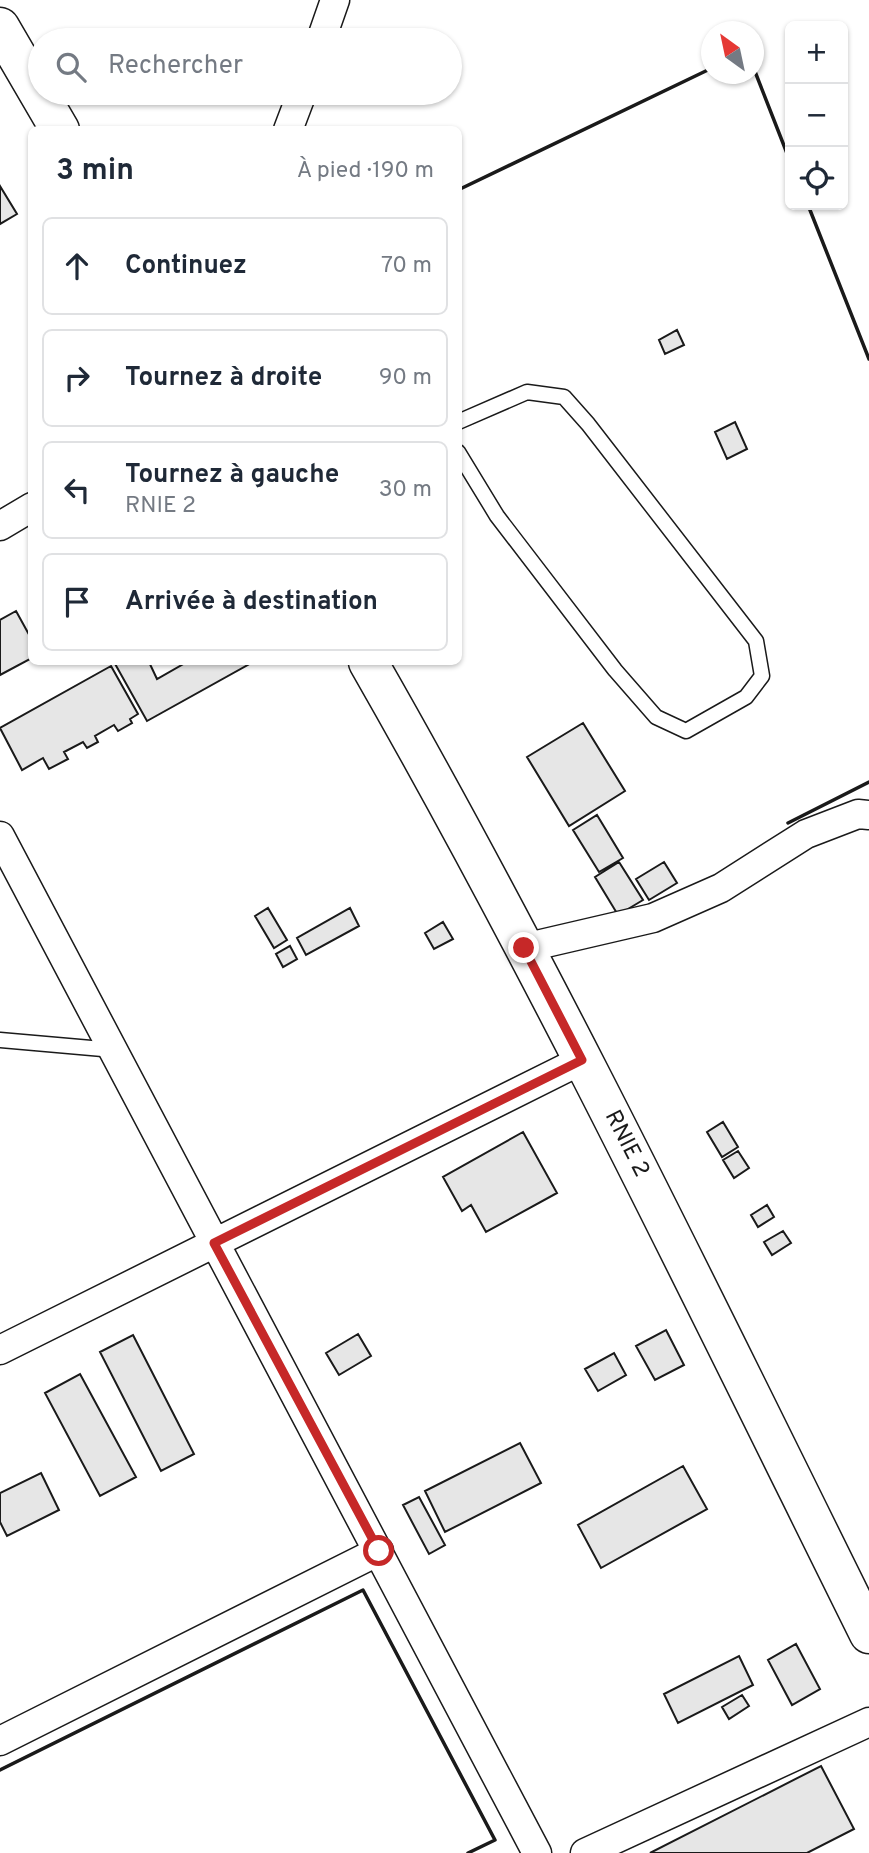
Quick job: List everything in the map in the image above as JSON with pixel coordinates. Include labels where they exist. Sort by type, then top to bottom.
[{"type":"main road","points":[[0,27],[28,75]]},
{"type":"main road","points":[[45,105],[58,126]]},
{"type":"main road","name":"RNIE 2","points":[[370,665],[431,771],[582,1060],[869,1634]]},
{"type":"street","points":[[325,28],[335,0]]},
{"type":"street","points":[[290,126],[297,105]]},
{"type":"street","points":[[0,526],[28,509]]},
{"type":"street","points":[[524,948],[653,918],[721,888],[806,834],[858,814],[869,815]]},
{"type":"street","points":[[0,836],[116,1050],[214,1243],[537,1853]]},
{"type":"street","points":[[0,1350],[582,1060]]},
{"type":"street","points":[[0,1741],[379,1551]]},
{"type":"street","points":[[585,1853],[869,1722]]},
{"type":"lane","points":[[462,420],[527,392],[564,397],[756,641],[762,676],[746,697],[686,732],[656,717],[615,670],[497,516],[462,459]]},
{"type":"lane","points":[[0,1040],[116,1050]]},
{"type":"building","points":[[0,186],[17,214],[0,224]]},
{"type":"building","points":[[677,330],[684,345],[665,354],[659,340]]},
{"type":"building","points":[[735,422],[747,449],[727,459],[715,432]]},
{"type":"building","points":[[16,611],[28,633],[28,660],[0,675],[0,620]]},
{"type":"building","points":[[116,665],[150,665],[157,679],[182,665],[248,665],[147,721]]},
{"type":"building","points":[[111,666],[138,714],[130,719],[132,723],[118,731],[114,725],[95,736],[98,742],[87,748],[83,742],[64,752],[68,759],[49,769],[43,758],[22,770],[0,728]]},
{"type":"building","points":[[583,723],[625,791],[569,826],[527,757]]},
{"type":"building","points":[[597,815],[623,858],[599,872],[573,830]]},
{"type":"building","points":[[619,862],[643,900],[618,915],[595,877]]},
{"type":"building","points":[[664,862],[677,883],[649,900],[636,879]]},
{"type":"building","points":[[268,908],[287,940],[274,948],[255,916]]},
{"type":"building","points":[[350,908],[359,926],[306,955],[297,938]]},
{"type":"building","points":[[443,922],[453,939],[434,949],[425,933]]},
{"type":"building","points":[[290,946],[297,959],[283,967],[276,954]]},
{"type":"building","points":[[723,1122],[738,1147],[722,1157],[707,1132]]},
{"type":"building","points":[[523,1132],[557,1193],[486,1232],[471,1205],[462,1211],[443,1177]]},
{"type":"building","points":[[738,1151],[749,1168],[734,1178],[723,1160]]},
{"type":"building","points":[[767,1205],[774,1217],[758,1227],[751,1215]]},
{"type":"building","points":[[783,1231],[791,1243],[772,1255],[764,1242]]},
{"type":"building","points":[[666,1330],[684,1365],[655,1380],[636,1346]]},
{"type":"building","points":[[358,1334],[371,1356],[339,1375],[326,1353]]},
{"type":"building","points":[[133,1335],[194,1454],[161,1471],[100,1352]]},
{"type":"building","points":[[614,1353],[626,1375],[598,1391],[585,1369]]},
{"type":"building","points":[[80,1374],[136,1477],[100,1496],[45,1393]]},
{"type":"building","points":[[520,1443],[541,1483],[445,1532],[425,1491]]},
{"type":"building","points":[[683,1466],[707,1509],[601,1568],[578,1525]]},
{"type":"building","points":[[41,1473],[59,1510],[7,1536],[0,1522],[0,1493]]},
{"type":"building","points":[[419,1497],[445,1545],[429,1554],[403,1505]]},
{"type":"building","points":[[796,1644],[820,1689],[792,1705],[768,1660]]},
{"type":"building","points":[[739,1656],[753,1685],[678,1723],[664,1694]]},
{"type":"building","points":[[742,1695],[749,1706],[729,1719],[722,1707]]},
{"type":"building","points":[[821,1766],[854,1829],[807,1853],[650,1853]]},
{"type":"wall","points":[[462,188],[701,73]]},
{"type":"wall","points":[[760,84],[785,148]]},
{"type":"wall","points":[[810,210],[869,359]]},
{"type":"wall","points":[[788,823],[869,782]]},
{"type":"wall","points":[[0,1770],[363,1590],[495,1840],[468,1853]]},
{"type":"route","points":[[379,1551],[214,1243],[582,1060],[524,948]]}]
